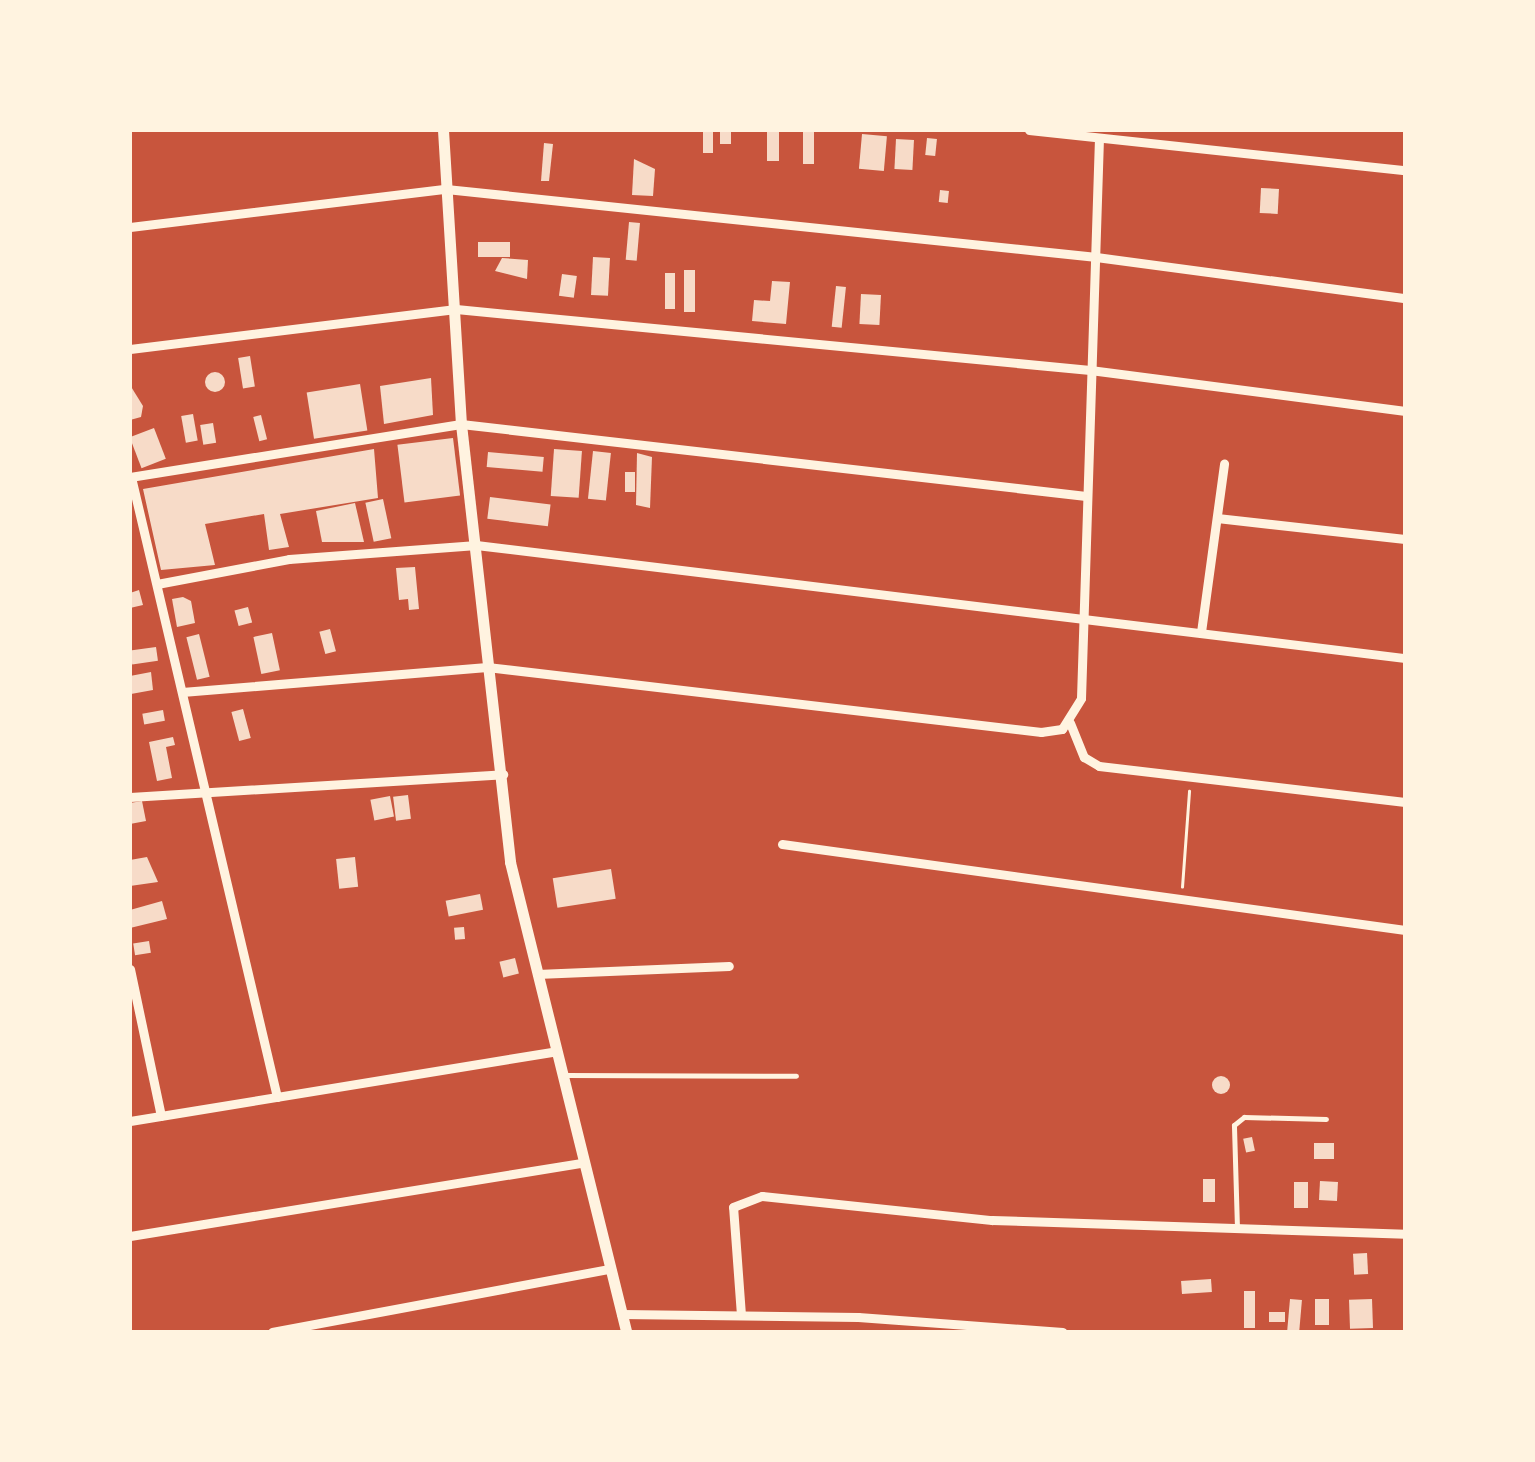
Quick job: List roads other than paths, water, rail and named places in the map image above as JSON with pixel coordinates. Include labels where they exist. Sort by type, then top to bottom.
[{"type":"street","points":[[443,130],[462,424],[488,667],[504,774],[510,862],[626,1332]]},
{"type":"street","points":[[1029,130],[1405,170]]},
{"type":"street","points":[[1099,139],[1081,698],[1070,723],[1084,758],[1099,766],[1405,802]]},
{"type":"street","points":[[130,227],[446,188],[1096,257],[1405,298]]},
{"type":"street","points":[[130,348],[456,309],[1090,370],[1405,411]]},
{"type":"street","points":[[278,1097],[209,792],[130,477],[462,424],[1086,496]]},
{"type":"street","points":[[1201,632],[1224,464]]},
{"type":"street","points":[[1217,518],[1405,539]]},
{"type":"street","points":[[157,584],[289,559],[476,545],[1405,658]]},
{"type":"street","points":[[182,692],[488,667],[1041,732],[1070,723]]},
{"type":"street","points":[[130,798],[504,774]]},
{"type":"street","points":[[782,844],[1179,902],[1405,930]]},
{"type":"street","points":[[537,974],[729,966]]},
{"type":"street","points":[[130,969],[161,1116]]},
{"type":"street","points":[[130,1122],[556,1051]]},
{"type":"street","points":[[130,1236],[583,1164]]},
{"type":"street","points":[[741,1315],[733,1207],[762,1196],[992,1220],[1405,1234]]},
{"type":"street","points":[[272,1332],[609,1269]]},
{"type":"street","points":[[621,1314],[741,1315],[1062,1332]]},
{"type":"lane","points":[[562,1075],[796,1076]]},
{"type":"lane","points":[[1238,1231],[1234,1125],[1244,1118],[1326,1119]]}]
